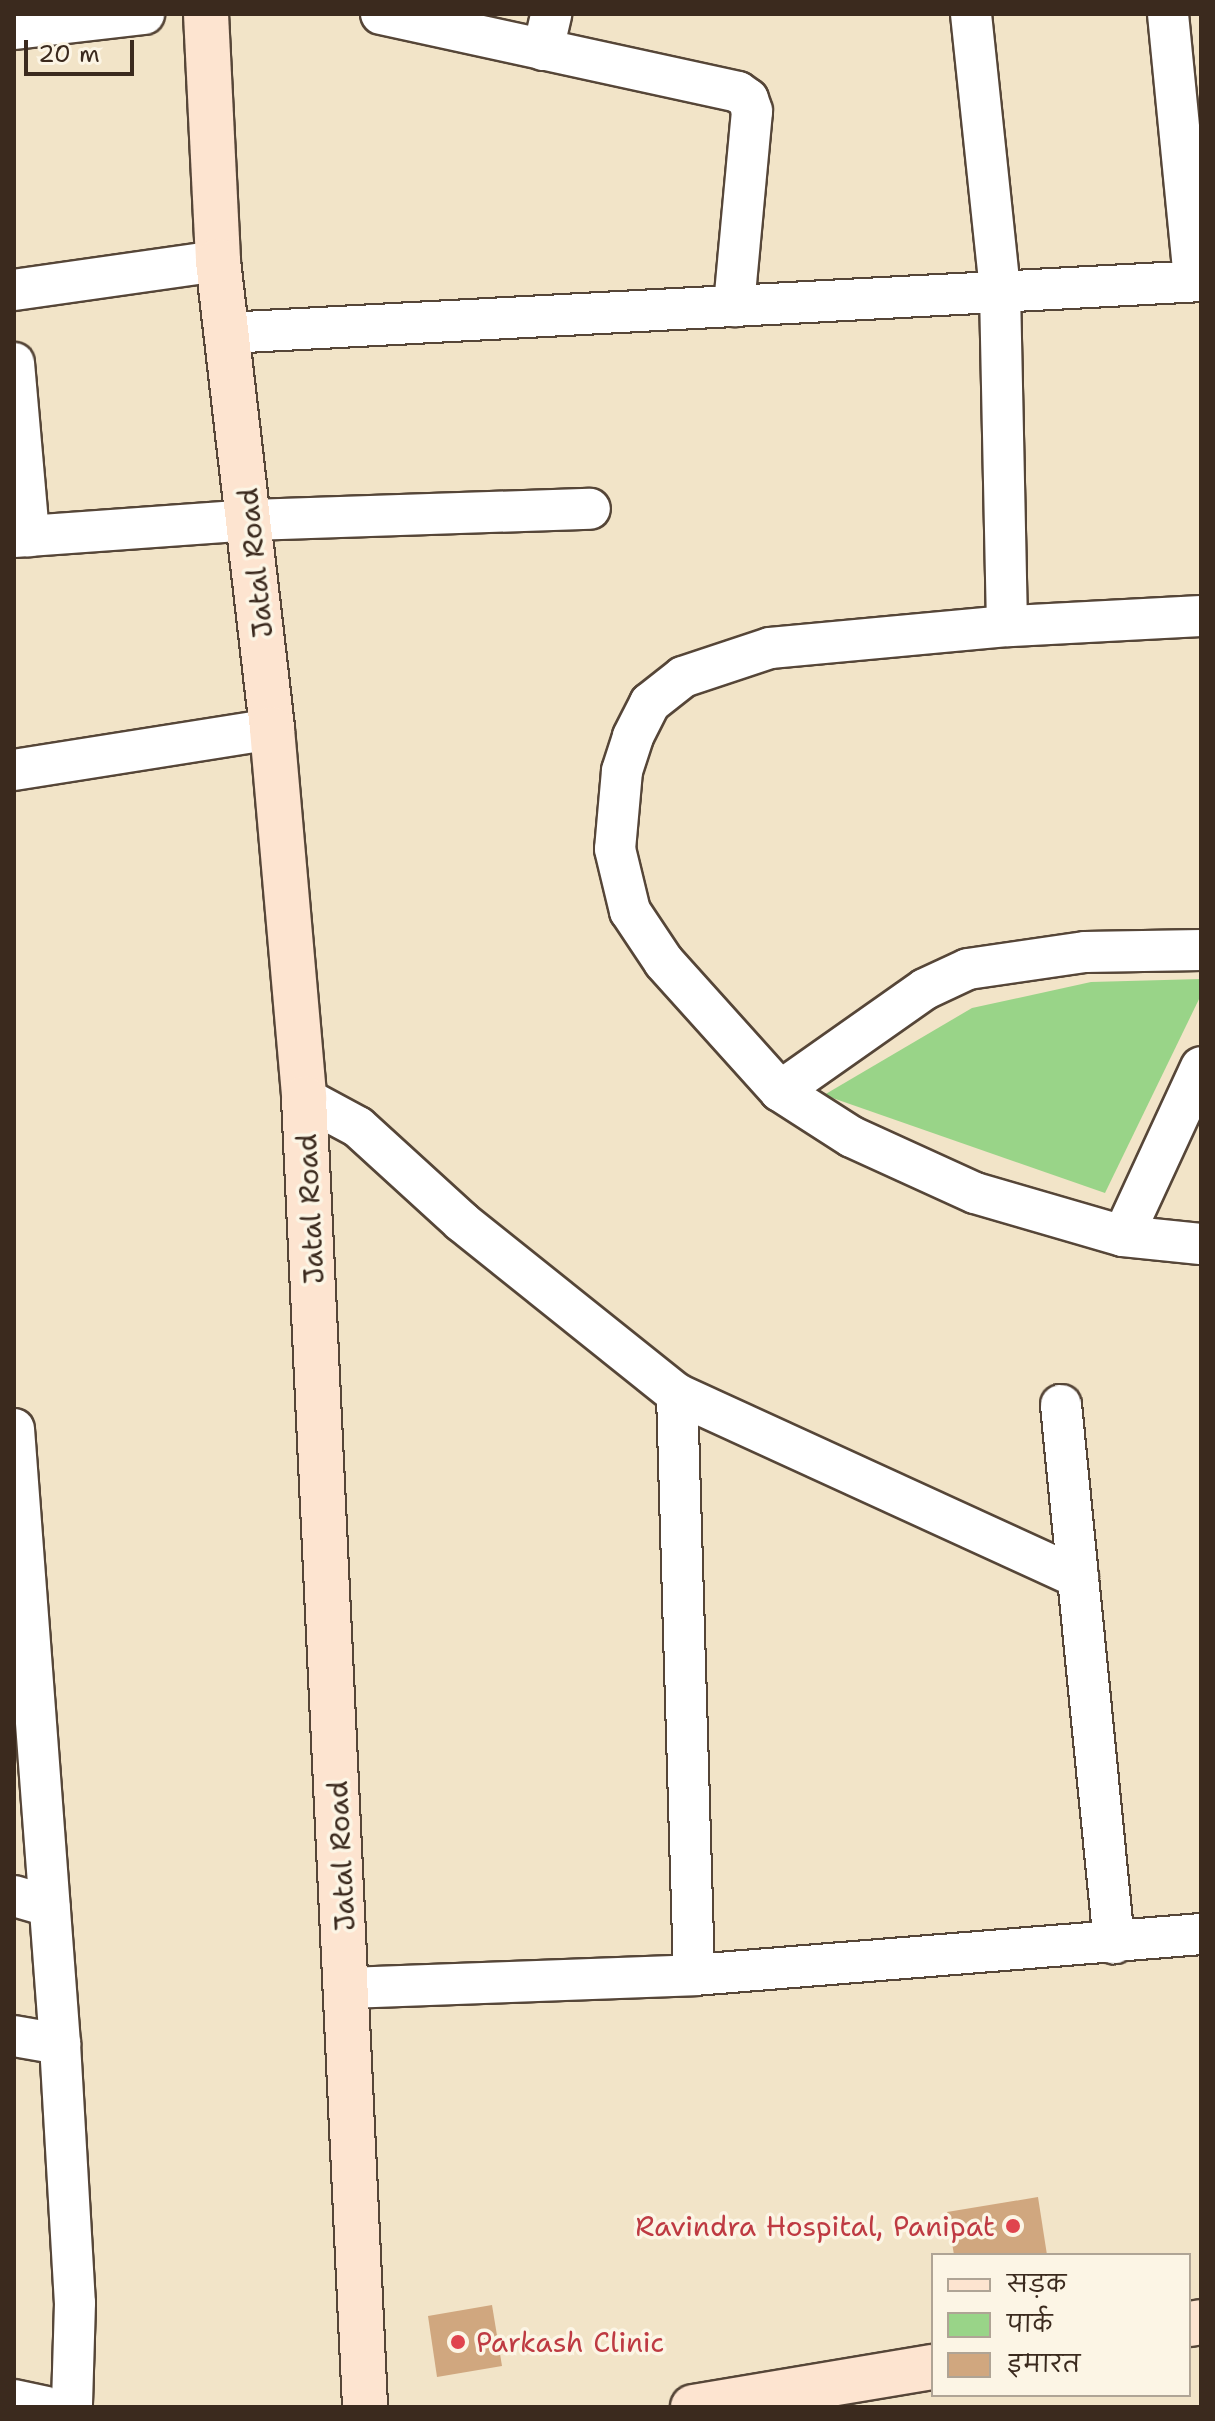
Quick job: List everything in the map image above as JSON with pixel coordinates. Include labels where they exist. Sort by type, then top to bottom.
[{"type":"main road","name":"Jatal Road","points":[[206,14],[218,261],[251,520],[304,1098],[365,2407]]},
{"type":"main road","points":[[693,2407],[931,2367]]},
{"type":"street","points":[[14,29],[144,14]]},
{"type":"street","points":[[381,14],[547,32],[738,92],[748,99],[752,111],[734,306]]},
{"type":"street","points":[[971,14],[1000,291],[1007,626]]},
{"type":"street","points":[[226,333],[1198,281],[1168,14]]},
{"type":"street","points":[[14,290],[218,261]]},
{"type":"street","points":[[14,363],[22,536],[251,520],[590,509]]},
{"type":"street","points":[[1201,616],[1007,626],[770,648],[683,677],[650,703],[633,737],[622,771],[615,849],[630,911],[664,962],[780,1091],[852,1137],[975,1193],[1123,1236],[1201,1244]]},
{"type":"street","points":[[14,770],[272,729]]},
{"type":"street","points":[[780,1091],[925,989],[968,969],[1085,952],[1201,950]]},
{"type":"street","points":[[1123,1236],[1201,1067]]},
{"type":"street","points":[[304,1098],[358,1127],[462,1222],[677,1394],[1078,1578]]},
{"type":"street","points":[[677,1394],[694,1975]]},
{"type":"street","points":[[1061,1405],[1114,1943]]},
{"type":"street","points":[[14,1429],[32,1901],[60,2044],[75,2303],[72,2407]]},
{"type":"street","points":[[347,1988],[694,1975],[1201,1934]]},
{"type":"street","points":[[14,2036],[60,2044]]},
{"type":"street","points":[[14,2400],[46,2407]]},
{"type":"green space","points":[[1201,979],[1201,995],[1105,1193],[824,1095],[972,1008],[1091,982]]},
{"type":"building","points":[[1038,2197],[1047,2253],[954,2253],[947,2212]]},
{"type":"building","points":[[492,2305],[502,2366],[437,2377],[428,2316]]},
{"type":"place","name":"Ravindra Hospital, Panipat","points":[[1013,2226]]},
{"type":"place","name":"Parkash Clinic","points":[[458,2342]]}]
